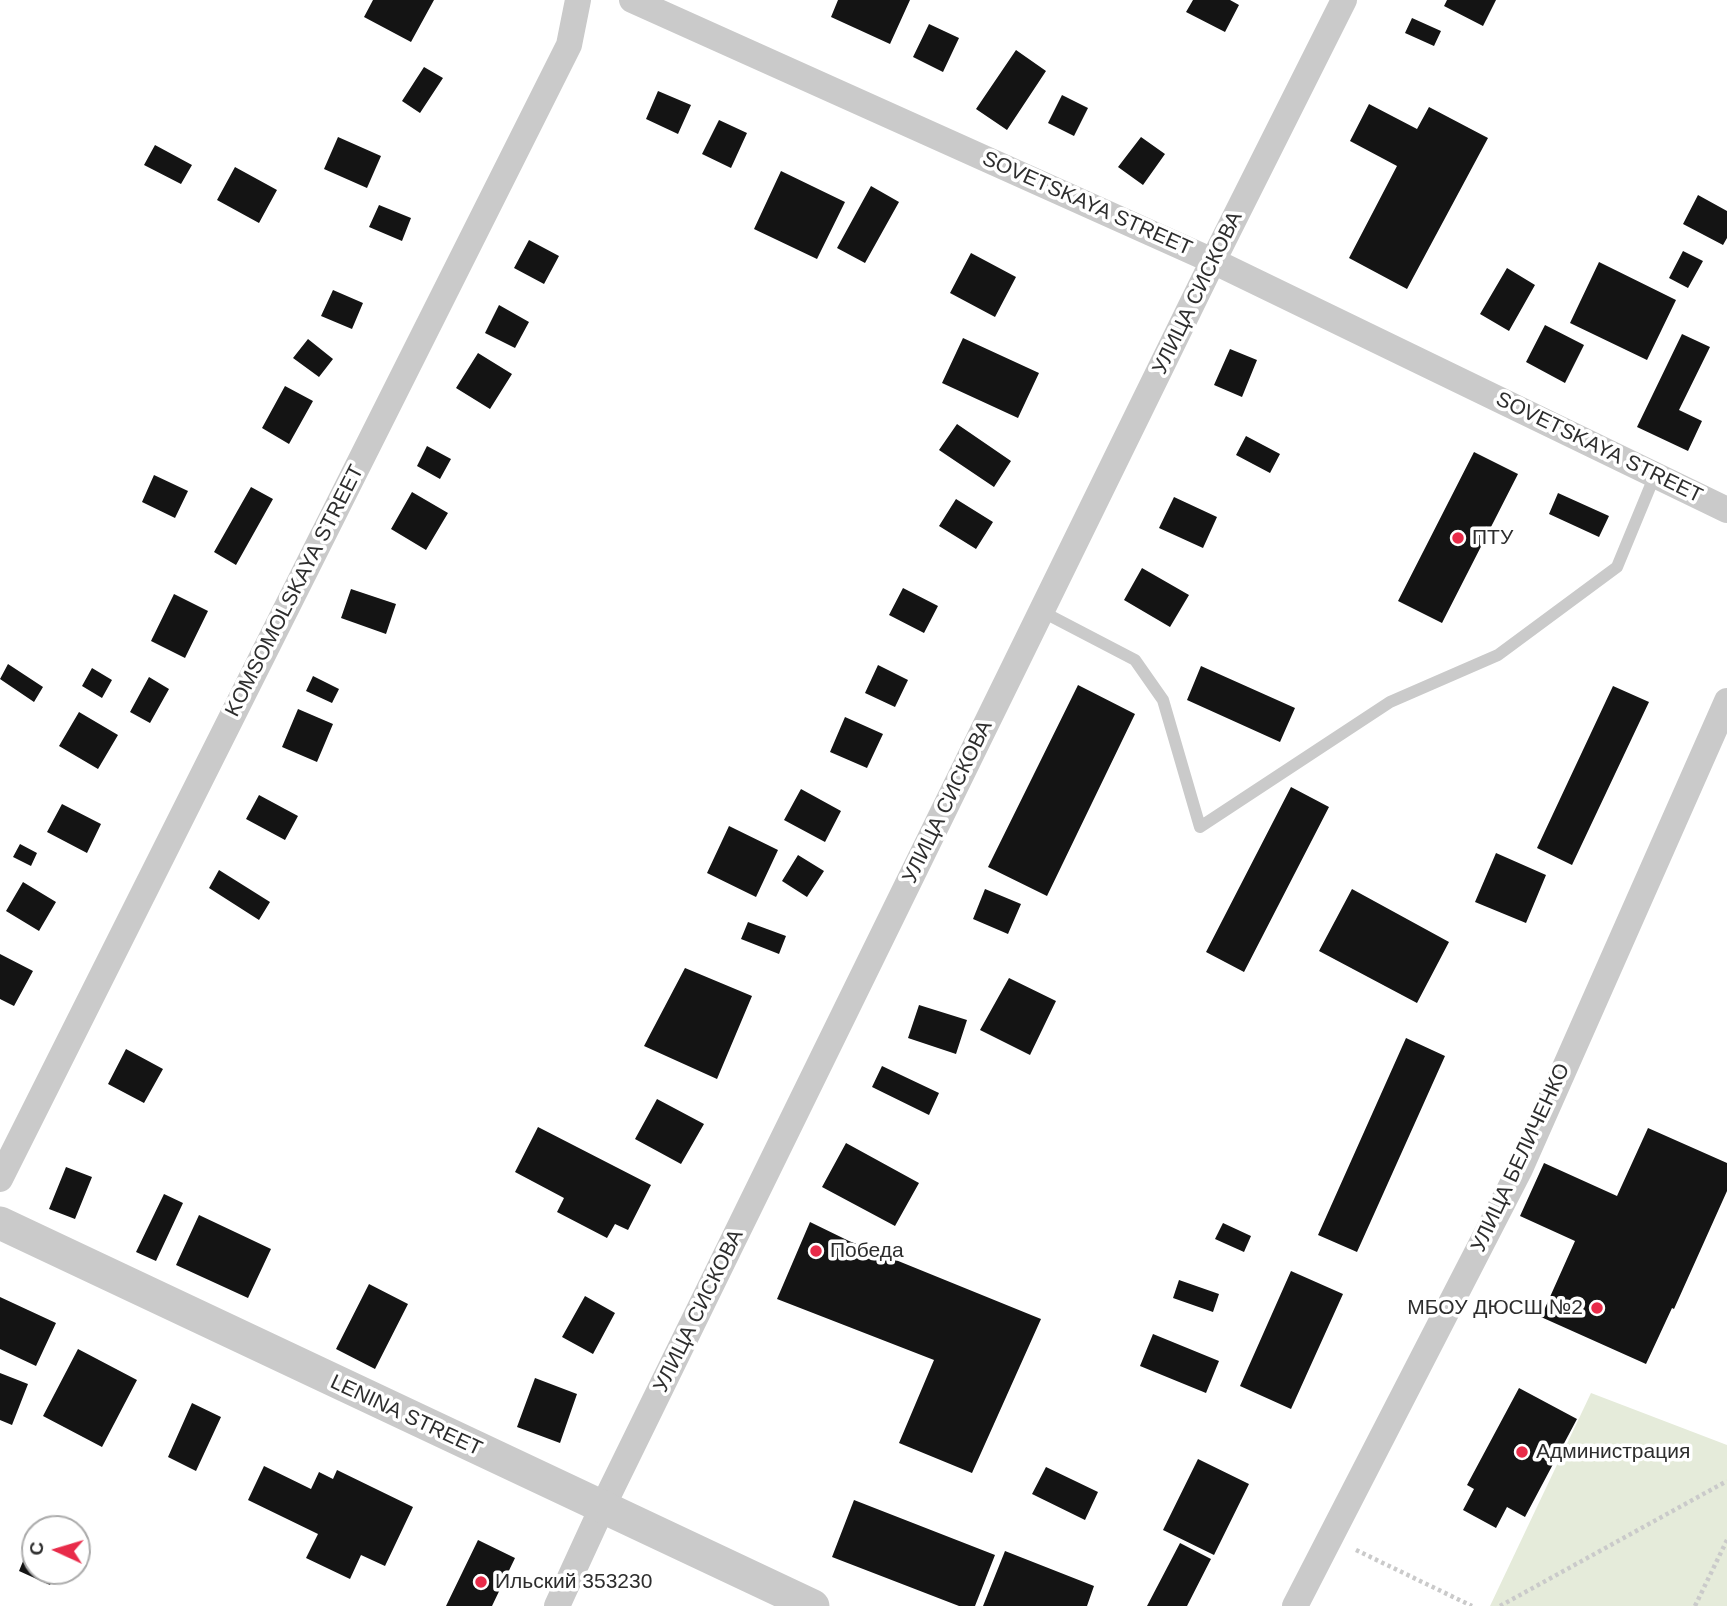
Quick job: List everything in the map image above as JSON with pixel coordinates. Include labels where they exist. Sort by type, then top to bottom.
[{"type":"street","name":"KOMSOMOLSKAYA STREET","points":[[0,1179],[569,46],[578,0]]},
{"type":"street","name":"SOVETSKAYA STREET","points":[[632,0],[1213,261],[1727,510]]},
{"type":"street","name":"УЛИЦА СИСКОВА","points":[[557,1606],[602,1508],[1041,611],[1344,0]]},
{"type":"street","name":"УЛИЦА БЕЛИЧЕНКО","points":[[1295,1606],[1520,1169],[1727,701]]},
{"type":"street","name":"LENINA STREET","points":[[0,1223],[813,1606]]},
{"type":"lane","points":[[1041,611],[1135,660],[1163,700],[1200,827],[1390,702],[1498,655],[1618,567],[1654,475]]},
{"type":"path","points":[[1500,1606],[1727,1481]]},
{"type":"path","points":[[1330,1538],[1472,1606]]},
{"type":"path","points":[[1695,1606],[1727,1540]]},
{"type":"green space","points":[[1591,1393],[1727,1445],[1727,1606],[1490,1606]]},
{"type":"building","points":[[373,0],[434,0],[411,42],[364,17]]},
{"type":"building","points":[[838,0],[910,0],[890,44],[831,17]]},
{"type":"building","points":[[1193,0],[1230,0],[1239,5],[1225,32],[1186,12]]},
{"type":"building","points":[[1447,0],[1496,0],[1483,26],[1444,6]]},
{"type":"building","points":[[1412,18],[1441,31],[1434,46],[1405,33]]},
{"type":"building","points":[[929,24],[959,38],[943,72],[913,57]]},
{"type":"building","points":[[1016,50],[1046,71],[1007,130],[976,109]]},
{"type":"building","points":[[424,67],[443,78],[420,113],[402,101]]},
{"type":"building","points":[[658,91],[691,105],[678,134],[646,119]]},
{"type":"building","points":[[1062,95],[1088,108],[1074,136],[1048,123]]},
{"type":"building","points":[[1369,104],[1417,129],[1429,107],[1488,138],[1407,289],[1349,258],[1397,166],[1350,141]]},
{"type":"building","points":[[719,120],[747,133],[731,168],[702,154]]},
{"type":"building","points":[[338,137],[381,156],[367,188],[324,169]]},
{"type":"building","points":[[1141,137],[1165,154],[1143,185],[1118,167]]},
{"type":"building","points":[[155,145],[192,165],[181,184],[144,165]]},
{"type":"building","points":[[235,167],[277,190],[259,223],[217,200]]},
{"type":"building","points":[[781,171],[845,202],[817,259],[754,229]]},
{"type":"building","points":[[871,186],[899,202],[865,263],[837,248]]},
{"type":"building","points":[[1698,195],[1727,211],[1727,238],[1723,245],[1683,224]]},
{"type":"building","points":[[379,205],[411,218],[402,241],[369,227]]},
{"type":"building","points":[[529,240],[559,256],[544,284],[514,268]]},
{"type":"building","points":[[1683,251],[1703,261],[1688,288],[1669,278]]},
{"type":"building","points":[[971,253],[1016,277],[995,317],[950,293]]},
{"type":"building","points":[[1599,262],[1676,300],[1647,360],[1570,323]]},
{"type":"building","points":[[1507,268],[1535,285],[1509,331],[1480,314]]},
{"type":"building","points":[[333,290],[363,303],[352,329],[321,316]]},
{"type":"building","points":[[499,305],[529,322],[515,348],[485,333]]},
{"type":"building","points":[[1545,325],[1584,345],[1565,383],[1526,362]]},
{"type":"building","points":[[1682,334],[1710,347],[1679,410],[1702,421],[1688,451],[1637,427]]},
{"type":"building","points":[[963,338],[1039,373],[1018,418],[942,383]]},
{"type":"building","points":[[308,339],[333,359],[319,377],[293,358]]},
{"type":"building","points":[[1230,349],[1257,360],[1242,397],[1214,385]]},
{"type":"building","points":[[478,353],[512,374],[490,409],[456,388]]},
{"type":"building","points":[[285,386],[313,401],[289,444],[262,428]]},
{"type":"building","points":[[957,424],[1011,461],[994,487],[939,450]]},
{"type":"building","points":[[1246,436],[1280,454],[1270,473],[1236,455]]},
{"type":"building","points":[[427,446],[451,459],[440,479],[417,466]]},
{"type":"building","name":"ПТУ","points":[[1474,452],[1518,474],[1442,623],[1398,601]]},
{"type":"building","points":[[154,475],[188,491],[175,518],[142,502]]},
{"type":"building","points":[[251,487],[273,499],[236,565],[214,552]]},
{"type":"building","points":[[412,492],[448,513],[426,550],[391,529]]},
{"type":"building","points":[[1558,493],[1609,516],[1599,537],[1549,514]]},
{"type":"building","points":[[1174,497],[1217,517],[1203,548],[1159,528]]},
{"type":"building","points":[[956,499],[993,522],[976,549],[939,526]]},
{"type":"building","points":[[1142,568],[1189,595],[1170,627],[1124,600]]},
{"type":"building","points":[[903,588],[938,606],[924,633],[889,615]]},
{"type":"building","points":[[351,589],[396,604],[386,634],[341,618]]},
{"type":"building","points":[[174,594],[208,611],[185,658],[151,641]]},
{"type":"building","points":[[8,664],[43,687],[34,702],[0,679]]},
{"type":"building","points":[[878,665],[908,680],[895,707],[865,693]]},
{"type":"building","points":[[1201,666],[1295,708],[1280,742],[1187,700]]},
{"type":"building","points":[[92,668],[112,680],[102,698],[82,686]]},
{"type":"building","points":[[313,676],[339,689],[332,703],[306,691]]},
{"type":"building","points":[[149,677],[169,689],[150,723],[130,712]]},
{"type":"building","points":[[1078,685],[1135,714],[1047,896],[988,867]]},
{"type":"building","points":[[1613,686],[1649,702],[1572,865],[1537,848]]},
{"type":"building","points":[[298,709],[333,724],[317,762],[282,747]]},
{"type":"building","points":[[79,712],[118,735],[98,769],[59,746]]},
{"type":"building","points":[[845,717],[883,734],[867,768],[830,752]]},
{"type":"building","points":[[1291,787],[1329,807],[1244,972],[1206,952]]},
{"type":"building","points":[[801,789],[841,811],[825,842],[784,820]]},
{"type":"building","points":[[259,795],[298,816],[285,840],[246,819]]},
{"type":"building","points":[[62,804],[101,824],[87,853],[47,832]]},
{"type":"building","points":[[729,826],[778,850],[756,897],[707,873]]},
{"type":"building","points":[[20,844],[37,853],[31,866],[13,857]]},
{"type":"building","points":[[1496,853],[1546,875],[1526,923],[1475,902]]},
{"type":"building","points":[[798,855],[824,871],[807,897],[782,881]]},
{"type":"building","points":[[219,870],[270,902],[259,920],[209,888]]},
{"type":"building","points":[[23,882],[56,902],[39,931],[6,911]]},
{"type":"building","points":[[985,889],[1021,904],[1008,934],[973,919]]},
{"type":"building","points":[[1352,889],[1449,942],[1417,1003],[1319,951]]},
{"type":"building","points":[[748,922],[786,936],[779,954],[741,939]]},
{"type":"building","points":[[0,954],[33,971],[14,1006],[0,999]]},
{"type":"building","points":[[685,968],[752,996],[717,1079],[644,1046]]},
{"type":"building","points":[[1009,978],[1056,1001],[1030,1055],[980,1030]]},
{"type":"building","points":[[919,1005],[967,1020],[956,1054],[908,1038]]},
{"type":"building","points":[[1406,1038],[1445,1056],[1357,1252],[1318,1235]]},
{"type":"building","points":[[126,1049],[163,1069],[144,1103],[108,1084]]},
{"type":"building","points":[[882,1066],[939,1093],[929,1115],[872,1087]]},
{"type":"building","points":[[657,1099],[704,1124],[681,1164],[635,1139]]},
{"type":"building","points":[[538,1127],[651,1185],[628,1230],[615,1224],[607,1238],[557,1212],[564,1198],[515,1172]]},
{"type":"building","points":[[1648,1128],[1727,1163],[1727,1191],[1646,1364],[1541,1317],[1575,1241],[1520,1216],[1544,1163],[1617,1196]]},
{"type":"building","points":[[846,1143],[919,1183],[895,1226],[822,1187]]},
{"type":"building","points":[[66,1167],[92,1177],[75,1219],[49,1209]]},
{"type":"building","points":[[164,1194],[183,1203],[156,1261],[136,1252]]},
{"type":"building","points":[[199,1215],[271,1249],[248,1298],[176,1265]]},
{"type":"building","points":[[810,1222],[849,1241],[1041,1319],[972,1473],[899,1443],[934,1360],[777,1299]]},
{"type":"building","points":[[1223,1223],[1251,1236],[1244,1252],[1215,1239]]},
{"type":"building","points":[[1291,1271],[1343,1294],[1291,1409],[1240,1386]]},
{"type":"building","points":[[1179,1280],[1219,1294],[1213,1312],[1173,1298]]},
{"type":"building","points":[[369,1284],[408,1304],[375,1369],[336,1349]]},
{"type":"building","points":[[585,1296],[615,1313],[593,1354],[562,1337]]},
{"type":"building","points":[[0,1297],[56,1323],[36,1366],[0,1349]]},
{"type":"building","points":[[1153,1334],[1219,1361],[1206,1393],[1140,1366]]},
{"type":"building","points":[[78,1349],[137,1380],[102,1447],[43,1416]]},
{"type":"building","points":[[0,1373],[28,1384],[12,1425],[0,1420]]},
{"type":"building","points":[[535,1378],[577,1394],[560,1443],[517,1427]]},
{"type":"building","name":"Администрация","points":[[1519,1388],[1577,1419],[1525,1517],[1507,1507],[1496,1528],[1463,1510],[1474,1489],[1467,1485]]},
{"type":"building","points":[[192,1403],[221,1417],[196,1471],[168,1457]]},
{"type":"building","points":[[1198,1459],[1249,1484],[1214,1555],[1163,1530]]},
{"type":"building","points":[[264,1466],[311,1489],[319,1472],[333,1479],[337,1470],[413,1507],[385,1566],[361,1555],[350,1579],[306,1558],[318,1534],[248,1500]]},
{"type":"building","points":[[1046,1467],[1098,1492],[1085,1520],[1032,1494]]},
{"type":"building","points":[[854,1500],[995,1555],[975,1606],[959,1606],[832,1557]]},
{"type":"building","name":"Ильский 353230","points":[[478,1540],[515,1558],[492,1606],[446,1606]]},
{"type":"building","points":[[1180,1543],[1211,1559],[1187,1606],[1147,1606]]},
{"type":"building","points":[[1005,1551],[1094,1586],[1087,1606],[983,1606]]},
{"type":"place","name":"ПТУ","points":[[1458,538]]},
{"type":"place","name":"Победа","points":[[816,1251]]},
{"type":"place","name":"МБОУ ДЮСШ №2","points":[[1597,1308]]},
{"type":"place","name":"Администрация","points":[[1522,1452]]},
{"type":"place","name":"Ильский 353230","points":[[481,1582]]}]
